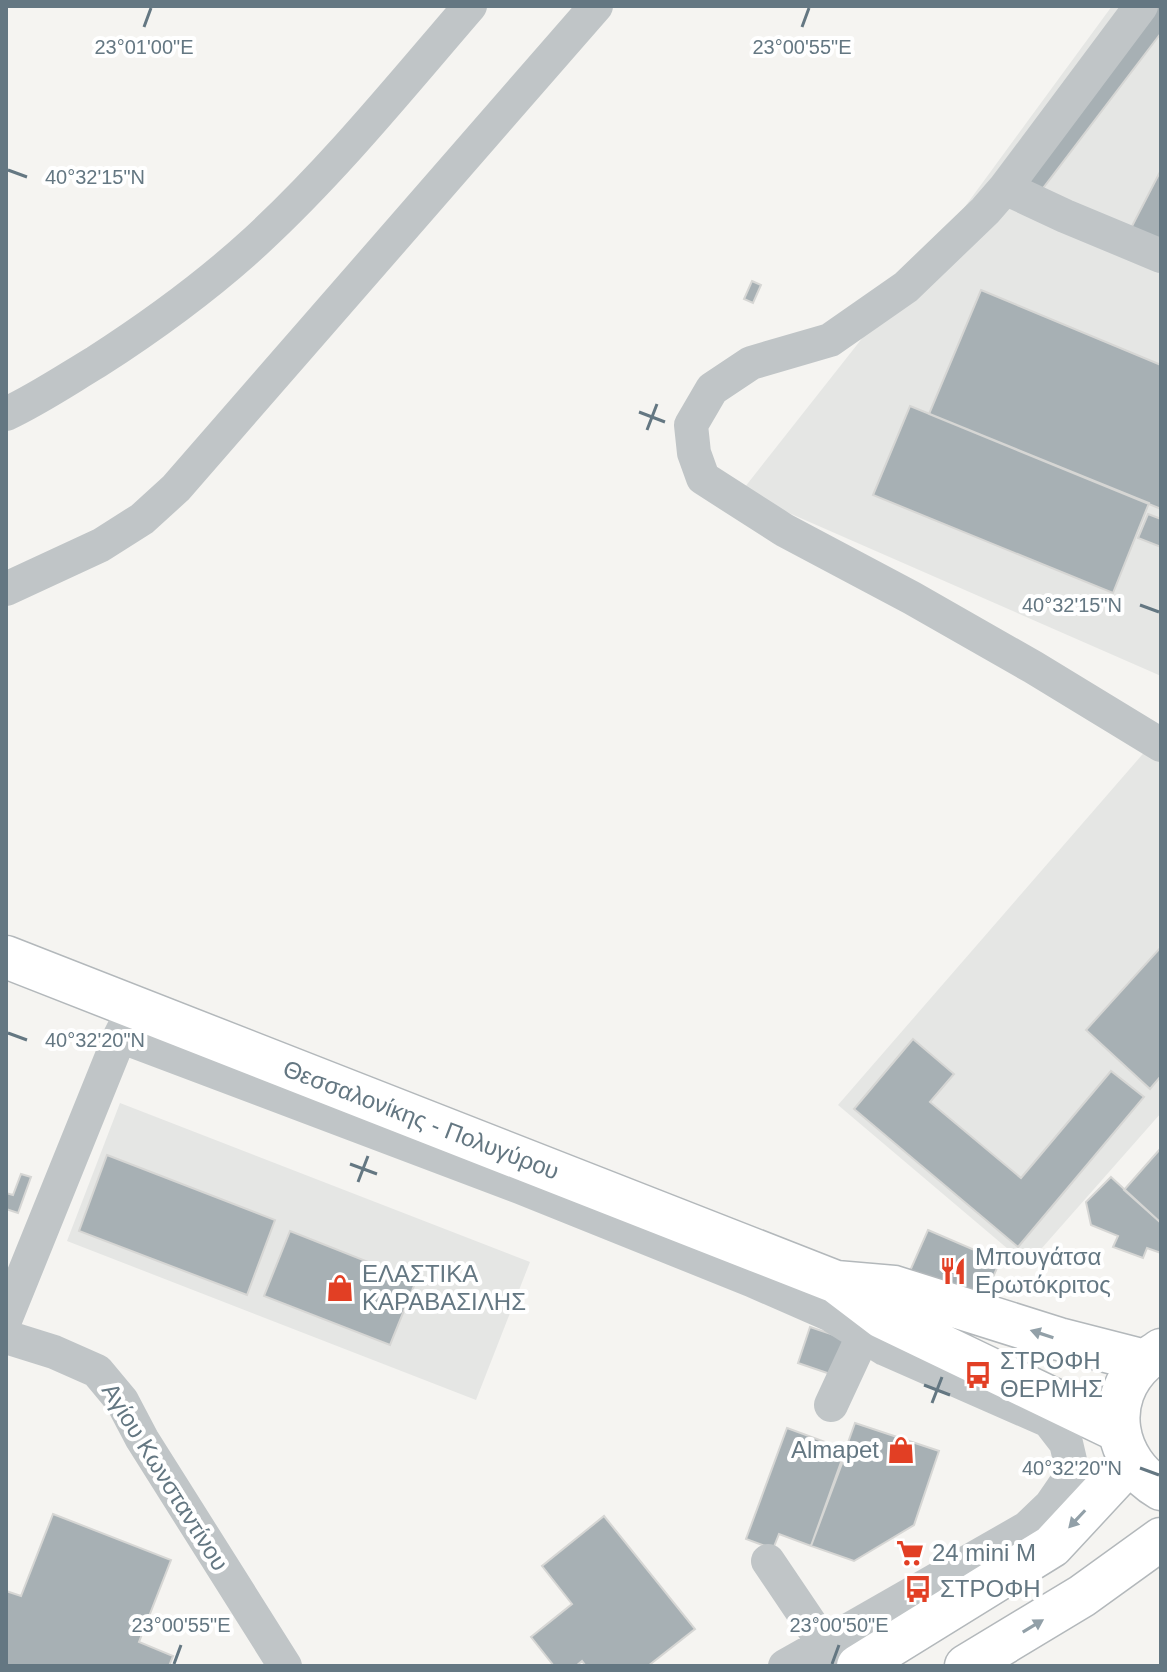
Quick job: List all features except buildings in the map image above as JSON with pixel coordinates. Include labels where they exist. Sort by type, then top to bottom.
[{"type":"main road","name":"Θεσσαλονίκης - Πολυγύρου","points":[[6,957],[127,1022],[836,1282],[894,1287],[1059,1339],[1153,1356]]},
{"type":"main road","name":"Θεσσαλονίκης - Πολυγύρου","points":[[836,1282],[882,1317],[1124,1447],[1147,1481],[1161,1489]]},
{"type":"main road","points":[[858,1666],[1052,1546],[1124,1447],[1119,1412],[1123,1393],[1132,1376],[1153,1356]]},
{"type":"main road","points":[[966,1666],[1082,1596],[1161,1539]]},
{"type":"street","points":[[6,414],[35,400],[142,332],[196,292],[257,240],[339,157],[470,6]]},
{"type":"street","points":[[6,589],[101,545],[142,519],[176,488],[596,6]]},
{"type":"street","points":[[1141,6],[1005,188],[906,287],[830,340],[751,363],[712,389],[691,425],[694,453],[703,478],[784,530],[1033,667],[1161,745]]},
{"type":"street","points":[[1005,188],[1161,256]]},
{"type":"street","points":[[6,1318],[127,1022],[765,1286],[831,1315],[885,1349],[1049,1421],[1066,1443],[1073,1473],[1051,1505],[1027,1528],[825,1655],[785,1666]]},
{"type":"street","points":[[831,1405],[863,1336]]},
{"type":"street","name":"Αγίου Κωνσταντίνου","points":[[6,1337],[54,1352],[97,1371],[122,1401],[142,1439],[285,1666]]},
{"type":"street","points":[[768,1561],[825,1655]]},
{"type":"shaded area","points":[[1112,6],[1161,6],[1161,676],[741,492],[953,223]]},
{"type":"shaded area","points":[[1161,733],[1161,1113],[1027,1265],[838,1105]]},
{"type":"shaded area","points":[[120,1103],[530,1262],[476,1400],[67,1241]]},
{"type":"place","name":"Μπουγάτσα Ερωτόκριτος","points":[[953,1271]]},
{"type":"place","name":"ΕΛΑΣΤΙΚΑ ΚΑΡΑΒΑΣΙΛΗΣ","points":[[340,1288]]},
{"type":"place","name":"ΣΤΡΟΦΗ ΘΕΡΜΗΣ","points":[[978,1375]]},
{"type":"place","name":"Almapet","points":[[901,1450]]},
{"type":"place","name":"24 mini M","points":[[910,1553]]},
{"type":"place","name":"ΣΤΡΟΦΗ","points":[[918,1589]]}]
